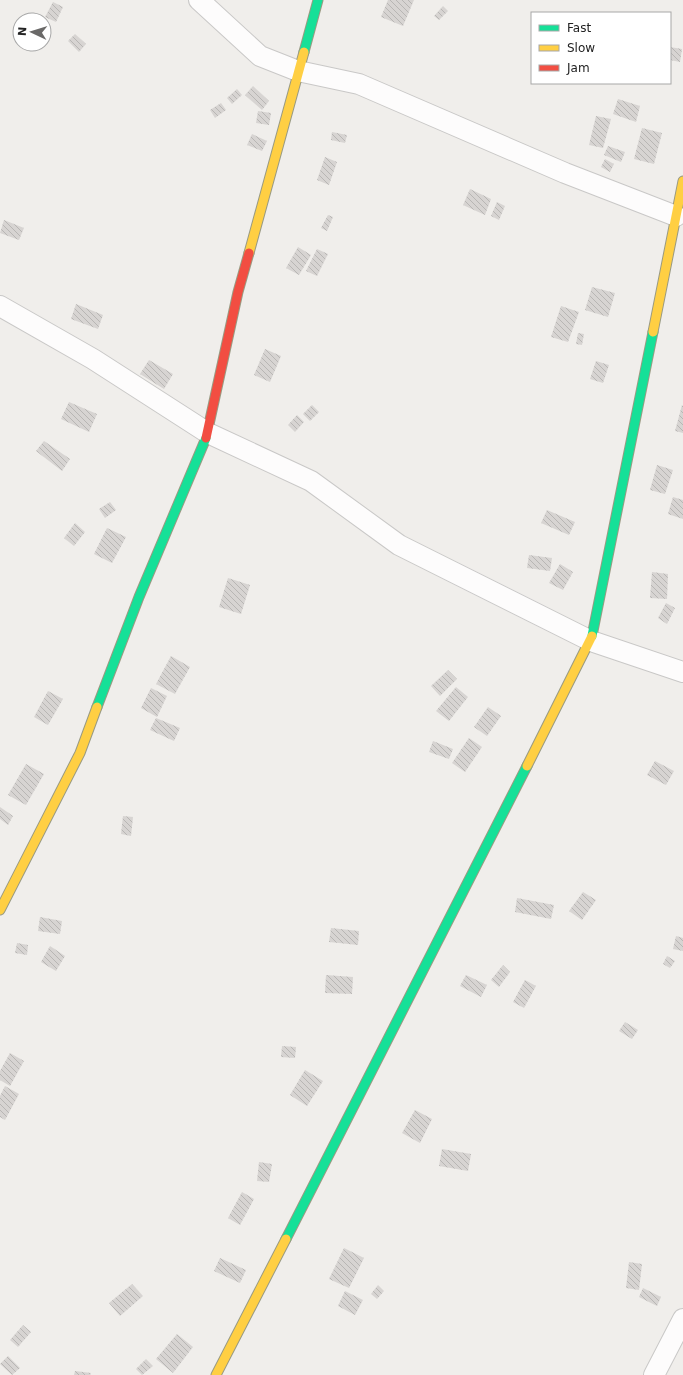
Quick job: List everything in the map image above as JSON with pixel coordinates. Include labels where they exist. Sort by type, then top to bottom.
[{"type":"street","points":[[199,0],[260,56],[298,71],[359,84],[565,172],[676,216]]},
{"type":"street","points":[[0,910],[80,753],[139,597],[208,433],[238,292],[318,0]]},
{"type":"street","points":[[216,1375],[591,641],[683,181]]},
{"type":"street","points":[[0,306],[93,360],[208,433],[311,481],[399,545],[473,580],[591,641],[683,672]]},
{"type":"street","points":[[654,1375],[683,1319]]},
{"type":"building","points":[[388,0],[414,0],[403,26],[381,17]]},
{"type":"building","points":[[53,2],[63,7],[56,22],[52,20],[52,12],[48,12]]},
{"type":"building","points":[[443,6],[448,11],[439,20],[434,16]]},
{"type":"building","points":[[75,34],[86,44],[79,52],[68,41]]},
{"type":"building","points":[[671,47],[682,49],[680,62],[671,60]]},
{"type":"building","points":[[253,86],[269,101],[262,110],[245,95]]},
{"type":"building","points":[[237,89],[242,95],[232,104],[227,98]]},
{"type":"building","points":[[618,99],[640,106],[636,122],[613,114]]},
{"type":"building","points":[[221,103],[226,110],[215,118],[210,110]]},
{"type":"building","points":[[258,111],[271,113],[269,125],[256,123]]},
{"type":"building","points":[[596,116],[611,119],[603,148],[589,145]]},
{"type":"building","points":[[642,128],[662,133],[654,164],[634,159]]},
{"type":"building","points":[[332,132],[347,135],[345,143],[331,140]]},
{"type":"building","points":[[252,134],[267,141],[262,151],[247,145]]},
{"type":"building","points":[[608,146],[625,152],[621,162],[604,155]]},
{"type":"building","points":[[325,157],[337,162],[329,185],[317,180]]},
{"type":"building","points":[[605,159],[614,164],[610,172],[601,167]]},
{"type":"building","points":[[470,189],[491,199],[485,215],[463,205]]},
{"type":"building","points":[[497,202],[505,206],[499,220],[491,216]]},
{"type":"building","points":[[328,215],[333,217],[327,231],[321,228]]},
{"type":"building","points":[[4,220],[24,228],[19,240],[0,233]]},
{"type":"building","points":[[298,247],[311,255],[299,275],[286,268]]},
{"type":"building","points":[[317,249],[328,254],[317,276],[306,271]]},
{"type":"building","points":[[592,287],[615,293],[608,317],[585,310]]},
{"type":"building","points":[[76,304],[103,315],[98,329],[71,319]]},
{"type":"building","points":[[561,306],[579,312],[568,342],[551,337]]},
{"type":"building","points":[[578,333],[584,334],[582,345],[576,344]]},
{"type":"building","points":[[265,349],[281,356],[270,382],[254,375]]},
{"type":"building","points":[[149,360],[173,374],[164,389],[140,374]]},
{"type":"building","points":[[596,361],[609,365],[603,383],[590,379]]},
{"type":"building","points":[[69,402],[97,414],[89,432],[61,419]]},
{"type":"building","points":[[312,405],[319,412],[310,421],[303,414]]},
{"type":"building","points":[[682,405],[683,406],[683,433],[675,431]]},
{"type":"building","points":[[297,415],[304,422],[295,432],[288,425]]},
{"type":"building","points":[[44,441],[70,459],[62,471],[36,451]]},
{"type":"building","points":[[657,465],[673,470],[665,494],[650,490]]},
{"type":"building","points":[[673,497],[683,500],[683,519],[668,514]]},
{"type":"building","points":[[110,502],[116,510],[105,518],[99,509]]},
{"type":"building","points":[[547,510],[575,522],[569,535],[541,523]]},
{"type":"building","points":[[75,523],[85,532],[74,546],[64,538]]},
{"type":"building","points":[[107,528],[126,537],[112,563],[94,554]]},
{"type":"building","points":[[529,555],[552,558],[550,571],[527,568]]},
{"type":"building","points":[[560,564],[573,572],[563,590],[549,583]]},
{"type":"building","points":[[652,572],[668,574],[667,599],[650,598]]},
{"type":"building","points":[[228,578],[250,585],[241,614],[219,607]]},
{"type":"building","points":[[666,603],[675,608],[667,624],[658,618]]},
{"type":"building","points":[[171,656],[190,667],[175,694],[156,684]]},
{"type":"building","points":[[448,670],[457,679],[440,696],[431,686]]},
{"type":"building","points":[[456,687],[468,697],[449,721],[436,711]]},
{"type":"building","points":[[151,688],[167,696],[157,717],[141,708]]},
{"type":"building","points":[[48,691],[63,699],[48,725],[34,717]]},
{"type":"building","points":[[488,707],[501,716],[487,736],[474,727]]},
{"type":"building","points":[[156,718],[180,728],[174,741],[150,730]]},
{"type":"building","points":[[469,738],[482,747],[465,772],[452,763]]},
{"type":"building","points":[[433,741],[453,749],[449,759],[429,752]]},
{"type":"building","points":[[655,761],[674,771],[666,785],[647,775]]},
{"type":"building","points":[[26,764],[44,774],[26,805],[8,795]]},
{"type":"building","points":[[0,807],[13,816],[8,825],[0,819]]},
{"type":"building","points":[[123,816],[133,817],[131,836],[121,834]]},
{"type":"building","points":[[583,892],[596,900],[582,920],[569,911]]},
{"type":"building","points":[[517,898],[554,905],[551,919],[515,912]]},
{"type":"building","points":[[40,917],[62,921],[60,934],[38,931]]},
{"type":"building","points":[[331,928],[359,931],[358,945],[329,942]]},
{"type":"building","points":[[676,936],[683,938],[683,951],[673,949]]},
{"type":"building","points":[[17,943],[28,945],[27,955],[15,953]]},
{"type":"building","points":[[50,946],[65,956],[56,971],[41,962]]},
{"type":"building","points":[[667,956],[675,961],[670,968],[663,964]]},
{"type":"building","points":[[503,965],[510,972],[499,987],[491,980]]},
{"type":"building","points":[[326,975],[353,977],[352,994],[325,993]]},
{"type":"building","points":[[466,975],[487,985],[481,997],[460,986]]},
{"type":"building","points":[[525,980],[536,986],[524,1008],[513,1002]]},
{"type":"building","points":[[625,1022],[638,1030],[632,1039],[619,1031]]},
{"type":"building","points":[[282,1046],[296,1047],[295,1058],[281,1057]]},
{"type":"building","points":[[10,1053],[24,1061],[10,1086],[0,1080],[0,1071]]},
{"type":"building","points":[[305,1070],[323,1081],[307,1106],[290,1095]]},
{"type":"building","points":[[5,1086],[19,1094],[5,1120],[0,1117],[0,1096]]},
{"type":"building","points":[[415,1110],[432,1119],[420,1143],[402,1133]]},
{"type":"building","points":[[442,1149],[471,1154],[468,1171],[439,1166]]},
{"type":"building","points":[[259,1162],[272,1164],[269,1182],[257,1181]]},
{"type":"building","points":[[242,1192],[254,1199],[240,1225],[228,1218]]},
{"type":"building","points":[[344,1248],[364,1258],[349,1288],[329,1279]]},
{"type":"building","points":[[220,1258],[246,1270],[240,1283],[214,1271]]},
{"type":"building","points":[[629,1262],[642,1264],[639,1290],[626,1288]]},
{"type":"building","points":[[132,1284],[143,1296],[120,1316],[109,1303]]},
{"type":"building","points":[[378,1285],[384,1291],[377,1299],[371,1294]]},
{"type":"building","points":[[643,1288],[661,1297],[657,1306],[639,1297]]},
{"type":"building","points":[[345,1291],[363,1300],[355,1315],[338,1306]]},
{"type":"building","points":[[23,1325],[31,1332],[18,1347],[10,1340]]},
{"type":"building","points":[[177,1334],[193,1347],[173,1373],[156,1359]]},
{"type":"building","points":[[8,1356],[20,1368],[12,1375],[0,1364]]},
{"type":"building","points":[[146,1359],[153,1366],[142,1375],[136,1369]]},
{"type":"building","points":[[75,1371],[91,1373],[90,1375],[74,1375]]},
{"type":"traffic: fast","points":[[304,52],[318,0]]},
{"type":"traffic: fast","points":[[592,636],[653,332]]},
{"type":"traffic: fast","points":[[97,707],[139,597],[206,438]]},
{"type":"traffic: fast","points":[[286,1239],[527,766]]},
{"type":"traffic: slow","points":[[249,253],[304,52]]},
{"type":"traffic: slow","points":[[653,332],[683,181]]},
{"type":"traffic: slow","points":[[527,766],[592,636]]},
{"type":"traffic: slow","points":[[0,910],[80,753],[97,707]]},
{"type":"traffic: slow","points":[[216,1375],[286,1239]]},
{"type":"traffic: jam","points":[[206,438],[238,292],[249,253]]}]
